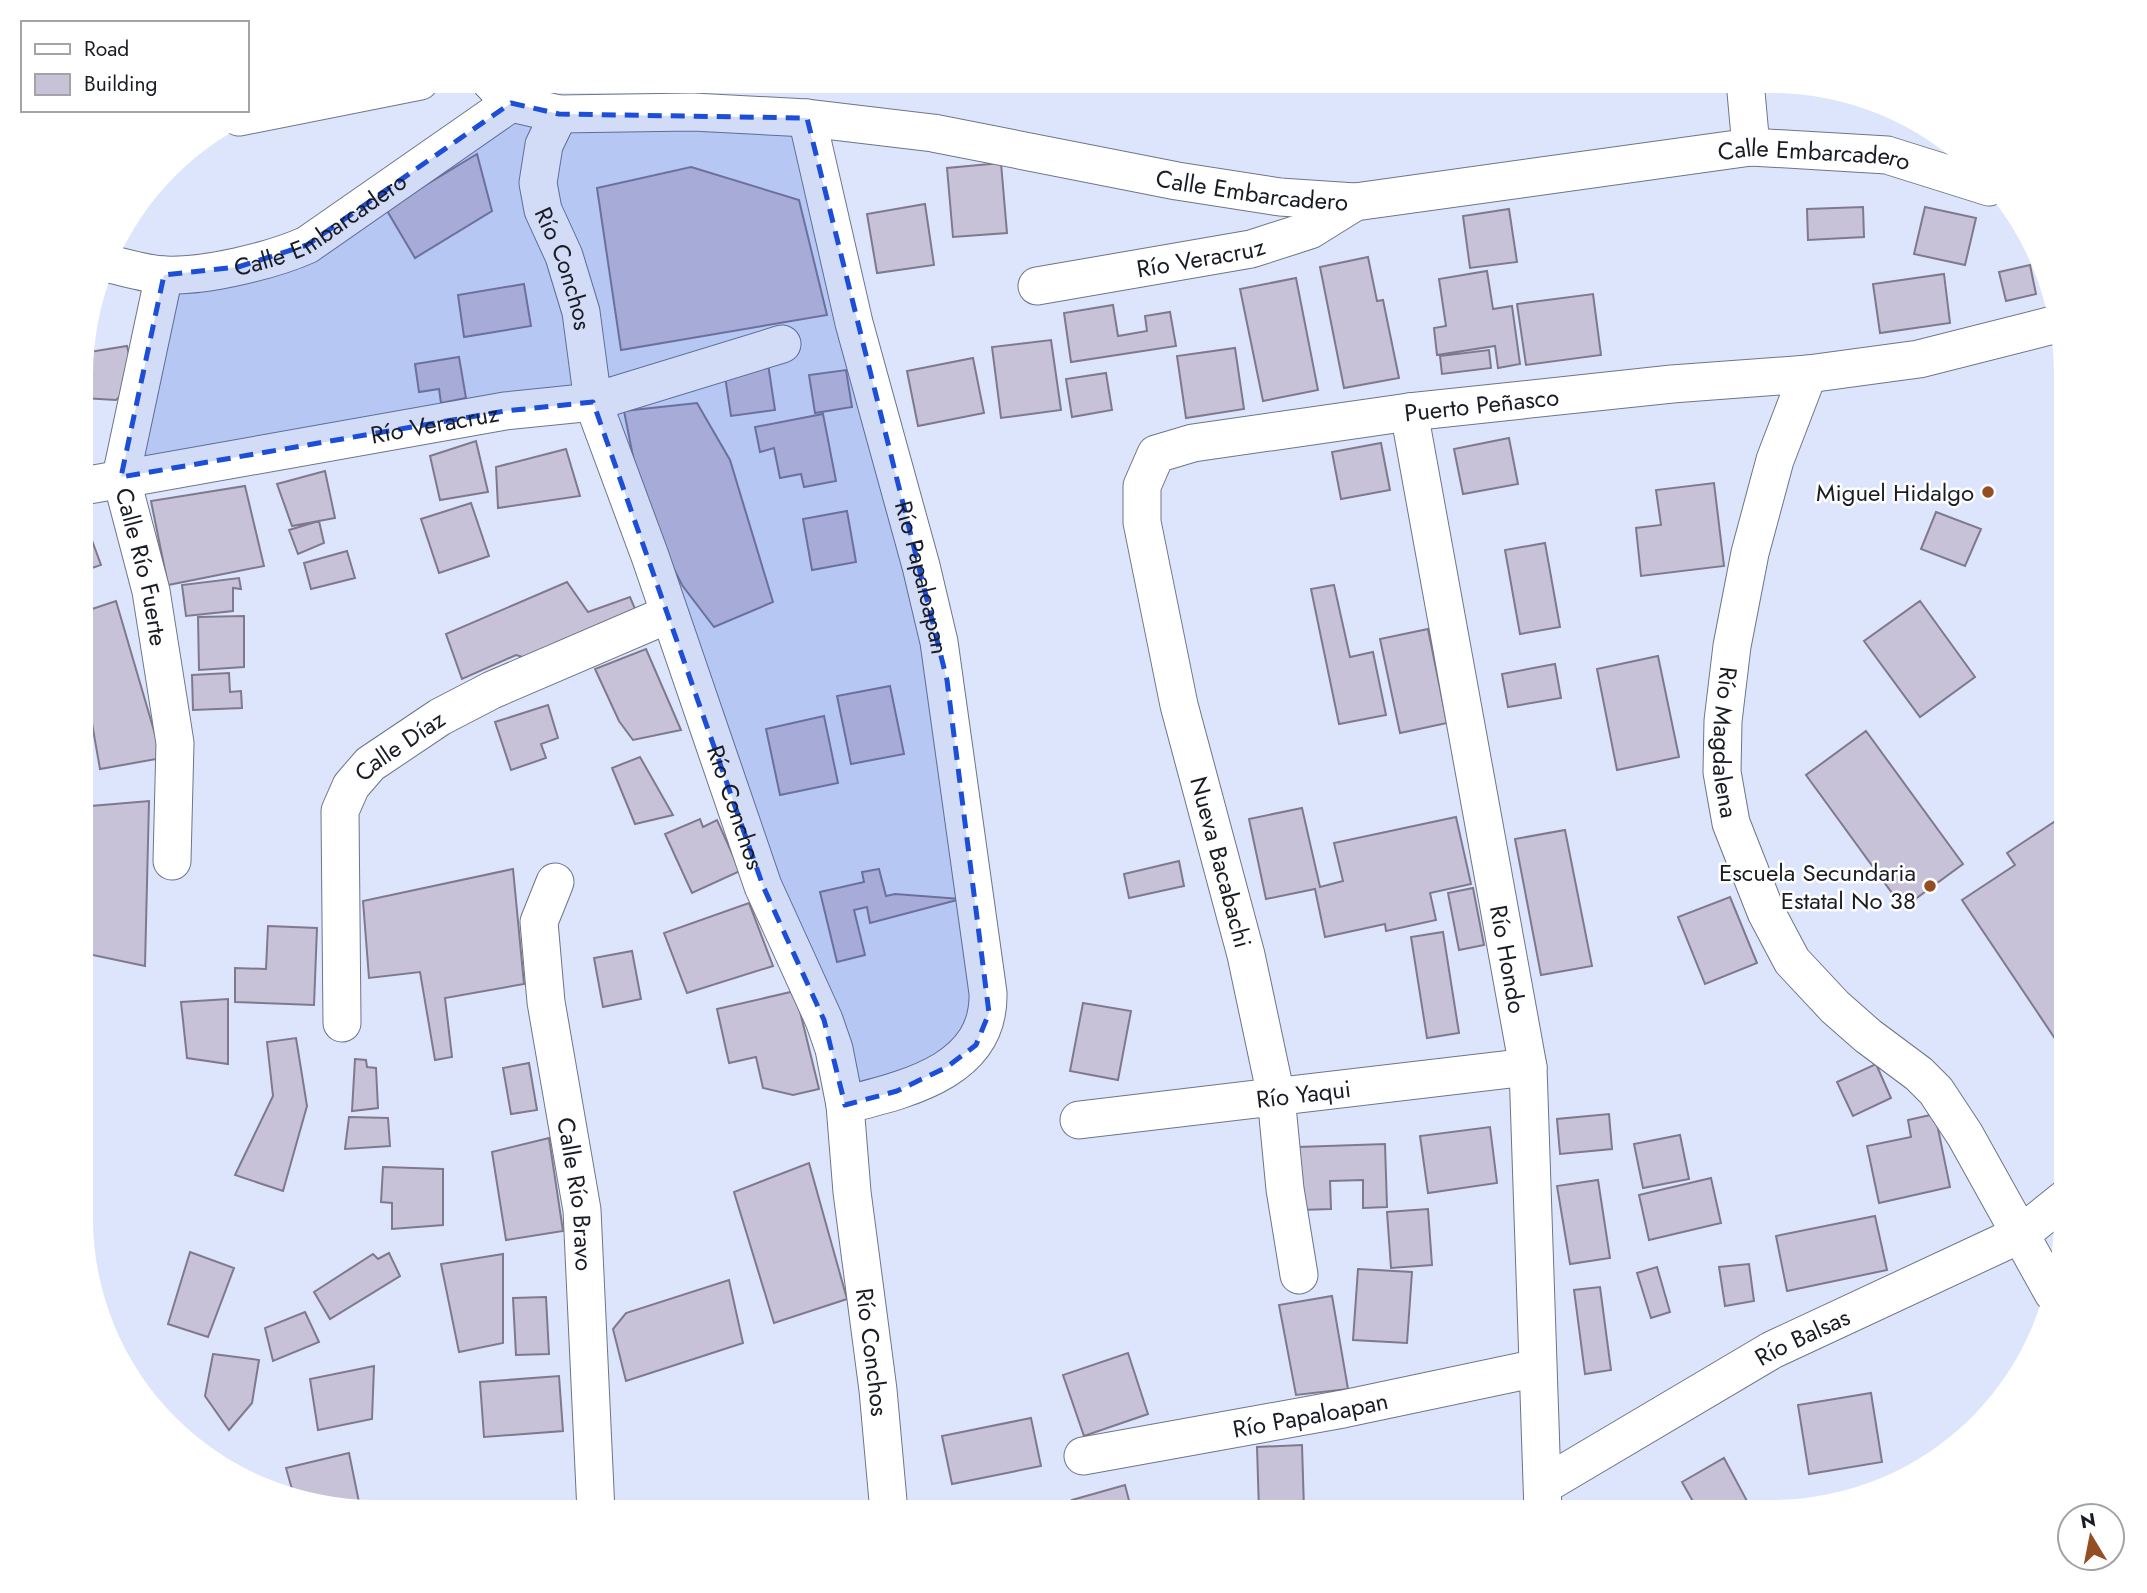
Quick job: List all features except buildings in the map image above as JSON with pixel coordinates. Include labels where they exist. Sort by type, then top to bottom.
[{"type":"street","points":[[285,108],[356,93]]},
{"type":"street","name":"Calle Embarcadero","points":[[115,265],[164,275],[239,267],[279,257],[307,245],[499,93]]},
{"type":"street","name":"Calle Embarcadero","points":[[503,93],[559,114],[693,112],[807,118],[933,133],[1190,183],[1280,197],[1355,202],[1751,147],[1887,155],[1980,184]]},
{"type":"street","points":[[1746,93],[1751,147]]},
{"type":"street","name":"Río Conchos","points":[[559,114],[544,145],[538,183],[543,210],[564,256],[581,312],[593,402],[763,886],[824,1020],[834,1049],[845,1105],[888,1500]]},
{"type":"street","name":"Río Papaloapan","points":[[807,118],[854,323],[921,566],[947,680],[989,1013],[976,1045],[927,1080],[845,1105]]},
{"type":"street","name":"Río Veracruz","points":[[1037,286],[1251,249],[1310,230],[1355,202]]},
{"type":"street","name":"Calle Río Fuerte","points":[[164,275],[121,477],[151,591],[175,743],[172,861]]},
{"type":"street","points":[[1808,374],[1919,359],[2050,326]]},
{"type":"street","name":"Río Veracruz","points":[[93,484],[505,411],[593,402],[782,344]]},
{"type":"street","name":"Puerto Peñasco","points":[[1156,454],[1193,443],[1409,412],[1672,384],[1808,374]]},
{"type":"street","name":"Río Magdalena","points":[[1808,374],[1776,460],[1750,553],[1732,646],[1723,720],[1722,759],[1731,823],[1766,912],[1792,961],[1835,1007],[1919,1074],[1936,1091],[2047,1282]]},
{"type":"street","name":"Río Hondo","points":[[1409,412],[1528,1067],[1543,1499]]},
{"type":"street","name":"Nueva Bacabachi","points":[[1156,454],[1142,486],[1142,522],[1179,705],[1246,955],[1276,1096],[1285,1189],[1299,1275]]},
{"type":"street","name":"Calle Díaz","points":[[342,1023],[340,811],[351,786],[370,764],[440,717],[492,690],[669,614]]},
{"type":"street","name":"Calle Río Bravo","points":[[555,881],[539,922],[546,1002],[582,1210],[595,1500]]},
{"type":"street","name":"Río Yaqui","points":[[1079,1120],[1528,1067]]},
{"type":"street","name":"Río Balsas","points":[[1543,1499],[1772,1350],[2021,1234],[2054,1208]]},
{"type":"street","name":"Río Papaloapan","points":[[1083,1456],[1343,1409],[1537,1368]]},
{"type":"highlighted area","points":[[511,103],[559,114],[807,118],[947,680],[989,1013],[976,1045],[947,1067],[897,1091],[845,1105],[824,1020],[763,886],[593,402],[505,411],[121,477],[164,275],[238,267],[307,245]]},
{"type":"place","name":"Miguel Hidalgo","points":[[1988,492]]},
{"type":"place","name":"Escuela Secundaria Estatal No 38","points":[[1930,886]]}]
